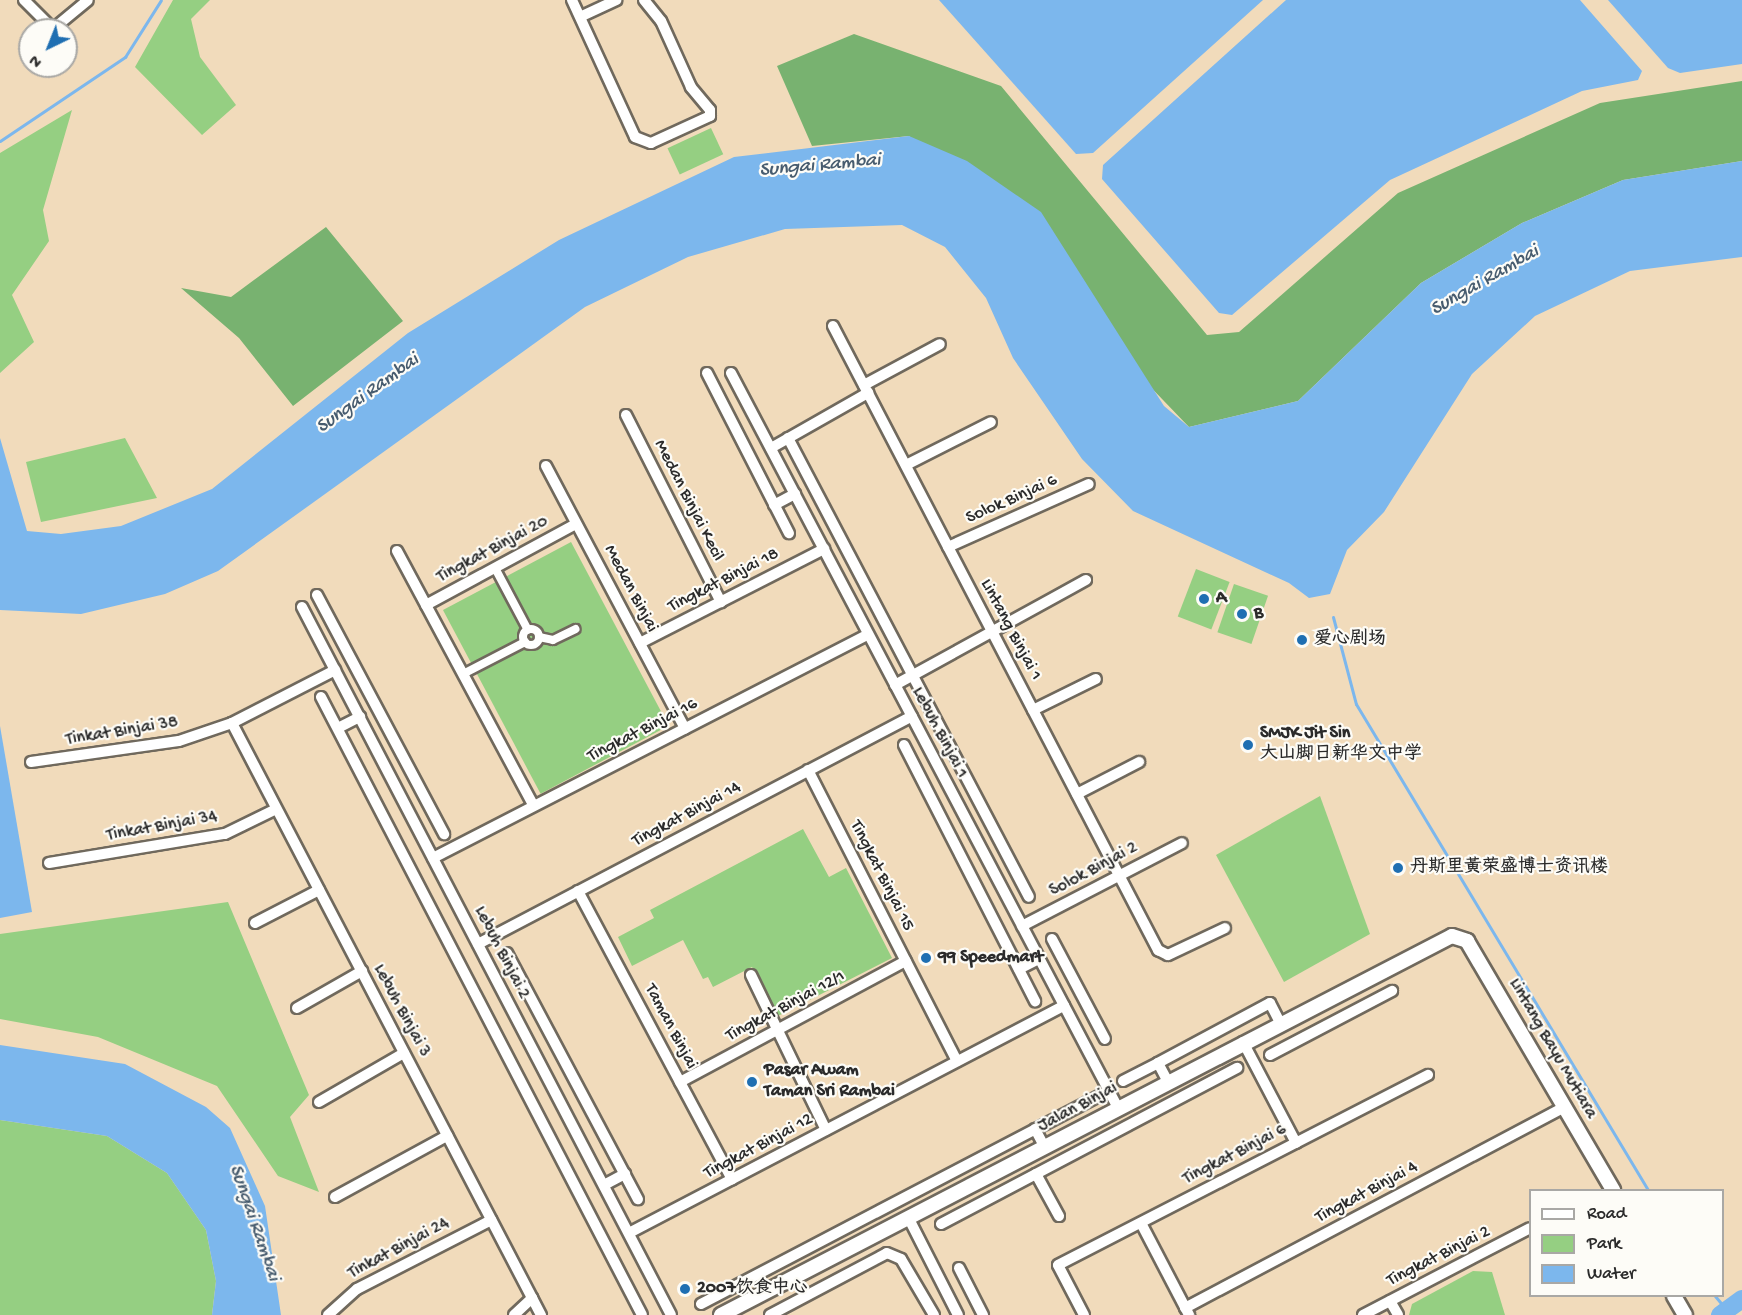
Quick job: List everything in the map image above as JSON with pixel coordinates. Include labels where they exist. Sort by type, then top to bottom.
[{"type":"street","points":[[24,0],[42,18]]},
{"type":"street","points":[[68,18],[88,0]]},
{"type":"street","points":[[573,0],[634,137],[651,143],[710,116],[644,0]]},
{"type":"street","points":[[582,16],[616,0]]},
{"type":"street","name":"Lintang Binjai 1","points":[[833,326],[1158,950],[1168,955],[1226,928]]},
{"type":"street","points":[[771,448],[940,344]]},
{"type":"street","points":[[707,373],[789,533]]},
{"type":"street","name":"Lebuh Binjai 1","points":[[730,373],[1118,1108]]},
{"type":"street","name":"Medan Binjai Kecil","points":[[626,415],[721,602]]},
{"type":"street","points":[[906,465],[991,422]]},
{"type":"street","name":"Lebuh Binjai 1","points":[[788,438],[1029,897]]},
{"type":"street","name":"Medan Binjai","points":[[546,466],[685,728]]},
{"type":"street","name":"Solok Binjai 6","points":[[948,548],[1089,484]]},
{"type":"street","points":[[774,504],[795,495]]},
{"type":"street","name":"Tingkat Binjai 20","points":[[426,605],[576,524]]},
{"type":"street","name":"Tingkat Binjai 18","points":[[640,643],[824,549]]},
{"type":"street","points":[[397,551],[534,806]]},
{"type":"street","points":[[495,568],[528,630],[539,637],[553,640],[576,629]]},
{"type":"street","points":[[895,685],[1086,580]]},
{"type":"street","points":[[317,595],[444,834]]},
{"type":"street","name":"Lebuh Binjai 2","points":[[302,607],[671,1315]]},
{"type":"street","points":[[525,642],[528,630]]},
{"type":"street","name":"Tingkat Binjai 16","points":[[433,858],[868,634]]},
{"type":"street","points":[[463,674],[525,642],[534,645],[539,637]]},
{"type":"street","name":"Tinkat Binjai 38","points":[[31,762],[179,741],[232,723],[335,670]]},
{"type":"street","points":[[1033,710],[1096,679]]},
{"type":"street","points":[[321,697],[642,1315]]},
{"type":"street","name":"Tingkat Binjai 14","points":[[478,944],[912,716]]},
{"type":"street","points":[[338,728],[360,717]]},
{"type":"street","name":"Lebuh Binjai 3","points":[[232,723],[541,1315]]},
{"type":"street","points":[[903,745],[1035,1001]]},
{"type":"street","points":[[1077,794],[1139,762]]},
{"type":"street","points":[[920,778],[939,768]]},
{"type":"street","name":"Tingkat Binjai 15","points":[[808,770],[957,1061]]},
{"type":"street","name":"Tinkat Binjai 34","points":[[49,862],[225,834],[276,808]]},
{"type":"street","name":"Solok Binjai 2","points":[[1022,926],[1182,843]]},
{"type":"street","points":[[255,923],[319,891]]},
{"type":"street","name":"Taman Binjai","points":[[578,891],[732,1179]]},
{"type":"street","name":"Jalan Binjai","points":[[722,1315],[1280,1023],[1452,936]]},
{"type":"street","name":"Lintang Bayu Mutiara","points":[[1452,936],[1467,941],[1564,1107],[1608,1189]]},
{"type":"street","points":[[1052,939],[1105,1039]]},
{"type":"street","points":[[507,953],[638,1199]]},
{"type":"street","points":[[1019,969],[1039,959]]},
{"type":"street","name":"Tingkat Binjai 12/1","points":[[680,1082],[906,961]]},
{"type":"street","points":[[1045,970],[1064,961]]},
{"type":"street","points":[[297,1008],[362,971]]},
{"type":"street","points":[[751,975],[826,1130]]},
{"type":"street","points":[[505,996],[524,986]]},
{"type":"street","points":[[1270,1055],[1392,991]]},
{"type":"street","points":[[1124,1081],[1270,1003],[1280,1023]]},
{"type":"street","name":"Tingkat Binjai 12","points":[[629,1233],[1064,1006]]},
{"type":"street","points":[[1298,1014],[1309,1035]]},
{"type":"street","points":[[1244,1042],[1296,1143]]},
{"type":"street","points":[[319,1102],[404,1053]]},
{"type":"street","points":[[1158,1063],[1168,1082]]},
{"type":"street","points":[[941,1224],[1237,1068]]},
{"type":"street","points":[[1186,1072],[1196,1090]]},
{"type":"street","name":"Tingkat Binjai 6","points":[[1084,1315],[1058,1265],[1428,1075]]},
{"type":"street","points":[[701,1304],[1108,1090]]},
{"type":"street","name":"Tingkat Binjai 4","points":[[1187,1312],[1564,1107]]},
{"type":"street","points":[[1035,1129],[1044,1146]]},
{"type":"street","points":[[335,1197],[447,1136]]},
{"type":"street","points":[[604,1185],[625,1174]]},
{"type":"street","points":[[1036,1174],[1059,1216]]},
{"type":"street","points":[[971,1184],[981,1203]]},
{"type":"street","points":[[908,1218],[958,1315]]},
{"type":"street","name":"Tinkat Binjai 24","points":[[328,1315],[357,1289],[491,1220]]},
{"type":"street","points":[[1141,1223],[1187,1312]]},
{"type":"street","name":"Tingkat Binjai 2","points":[[1363,1315],[1529,1229]]},
{"type":"street","points":[[770,1315],[887,1253],[895,1255],[934,1315]]},
{"type":"street","points":[[838,1254],[848,1274]]},
{"type":"street","points":[[959,1268],[983,1315]]},
{"type":"street","points":[[726,1291],[736,1308]]},
{"type":"street","points":[[1675,1297],[1685,1315]]},
{"type":"street","points":[[514,1315],[532,1298]]},
{"type":"street","points":[[1390,1301],[1398,1315]]},
{"type":"green space","points":[[173,0],[210,0],[191,19],[200,57],[236,105],[202,135],[135,67]]},
{"type":"green space","points":[[854,34],[1001,86],[1207,335],[1239,332],[1398,193],[1600,103],[1742,81],[1742,161],[1623,180],[1522,223],[1421,283],[1298,401],[1189,427],[909,136],[812,146],[777,66]]},
{"type":"green space","points":[[72,110],[43,210],[49,241],[12,295],[34,342],[0,373],[0,153]]},
{"type":"green space","points":[[711,128],[723,154],[680,175],[667,148]]},
{"type":"green space","points":[[326,227],[403,321],[293,406],[239,338],[181,288],[231,297]]},
{"type":"green space","points":[[125,438],[157,498],[41,522],[26,462]]},
{"type":"green space","points":[[571,542],[669,726],[541,794],[443,610]]},
{"type":"green space","name":"A","points":[[1196,569],[1230,582],[1211,630],[1178,617]]},
{"type":"green space","name":"B","points":[[1234,584],[1268,596],[1251,644],[1217,632]]},
{"type":"green space","points":[[1320,796],[1370,934],[1284,982],[1216,855]]},
{"type":"green space","points":[[803,829],[829,877],[846,868],[892,958],[778,1016],[752,967],[713,987],[708,977],[703,979],[683,940],[632,966],[618,937],[654,918],[650,910]]},
{"type":"green space","points":[[228,902],[309,1095],[290,1117],[319,1192],[278,1176],[217,1086],[98,1037],[0,1019],[0,934]]},
{"type":"green space","points":[[0,1120],[107,1136],[167,1173],[206,1230],[216,1281],[212,1315],[0,1315]]},
{"type":"green space","points":[[1473,1271],[1492,1272],[1505,1315],[1409,1315],[1412,1304]]},
{"type":"water","points":[[939,0],[1263,0],[1093,153],[1076,154]]},
{"type":"water","points":[[1286,0],[1580,0],[1642,71],[1638,80],[1582,91],[1390,180],[1232,315],[1219,313],[1102,179],[1103,165]]},
{"type":"water","points":[[1608,0],[1742,0],[1742,64],[1680,73],[1668,68]]},
{"type":"water","name":"Sungai Rambai","points":[[909,136],[967,161],[1041,212],[1164,406],[1189,427],[1298,401],[1421,283],[1522,223],[1623,180],[1742,161],[1742,257],[1630,271],[1535,316],[1472,374],[1384,512],[1347,550],[1330,594],[1309,598],[1289,583],[1133,511],[1082,459],[1013,358],[986,298],[945,247],[902,225],[785,229],[688,257],[585,307],[218,571],[165,594],[81,614],[0,610],[0,438],[27,531],[61,534],[121,526],[212,489],[408,333],[559,240],[734,157]]},
{"type":"water","points":[[0,726],[32,912],[0,918]]},
{"type":"water","name":"Sungai Rambai","points":[[0,1045],[125,1064],[206,1107],[230,1128],[265,1206],[281,1315],[212,1315],[216,1281],[206,1230],[167,1173],[107,1136],[0,1120]]},
{"type":"waterway","points":[[0,141],[125,57],[161,0]]},
{"type":"waterway","points":[[1333,617],[1356,704],[1647,1189]]},
{"type":"waterway","points":[[1716,1297],[1725,1308]]},
{"type":"waterway","points":[[1720,1315],[1742,1299]]},
{"type":"place","name":"A","points":[[1204,599]]},
{"type":"place","name":"B","points":[[1242,614]]},
{"type":"place","name":"爱心剧场","points":[[1302,640]]},
{"type":"place","name":"SMJK Jit Sin 大山脚日新华文中学","points":[[1248,745]]},
{"type":"place","name":"丹斯里黄荣盛博士资讯楼","points":[[1398,868]]},
{"type":"place","name":"99 Speedmart","points":[[926,958]]},
{"type":"place","name":"Pasar Awam Taman Sri Rambai","points":[[752,1082]]},
{"type":"place","name":"2007饮食中心","points":[[685,1289]]}]
